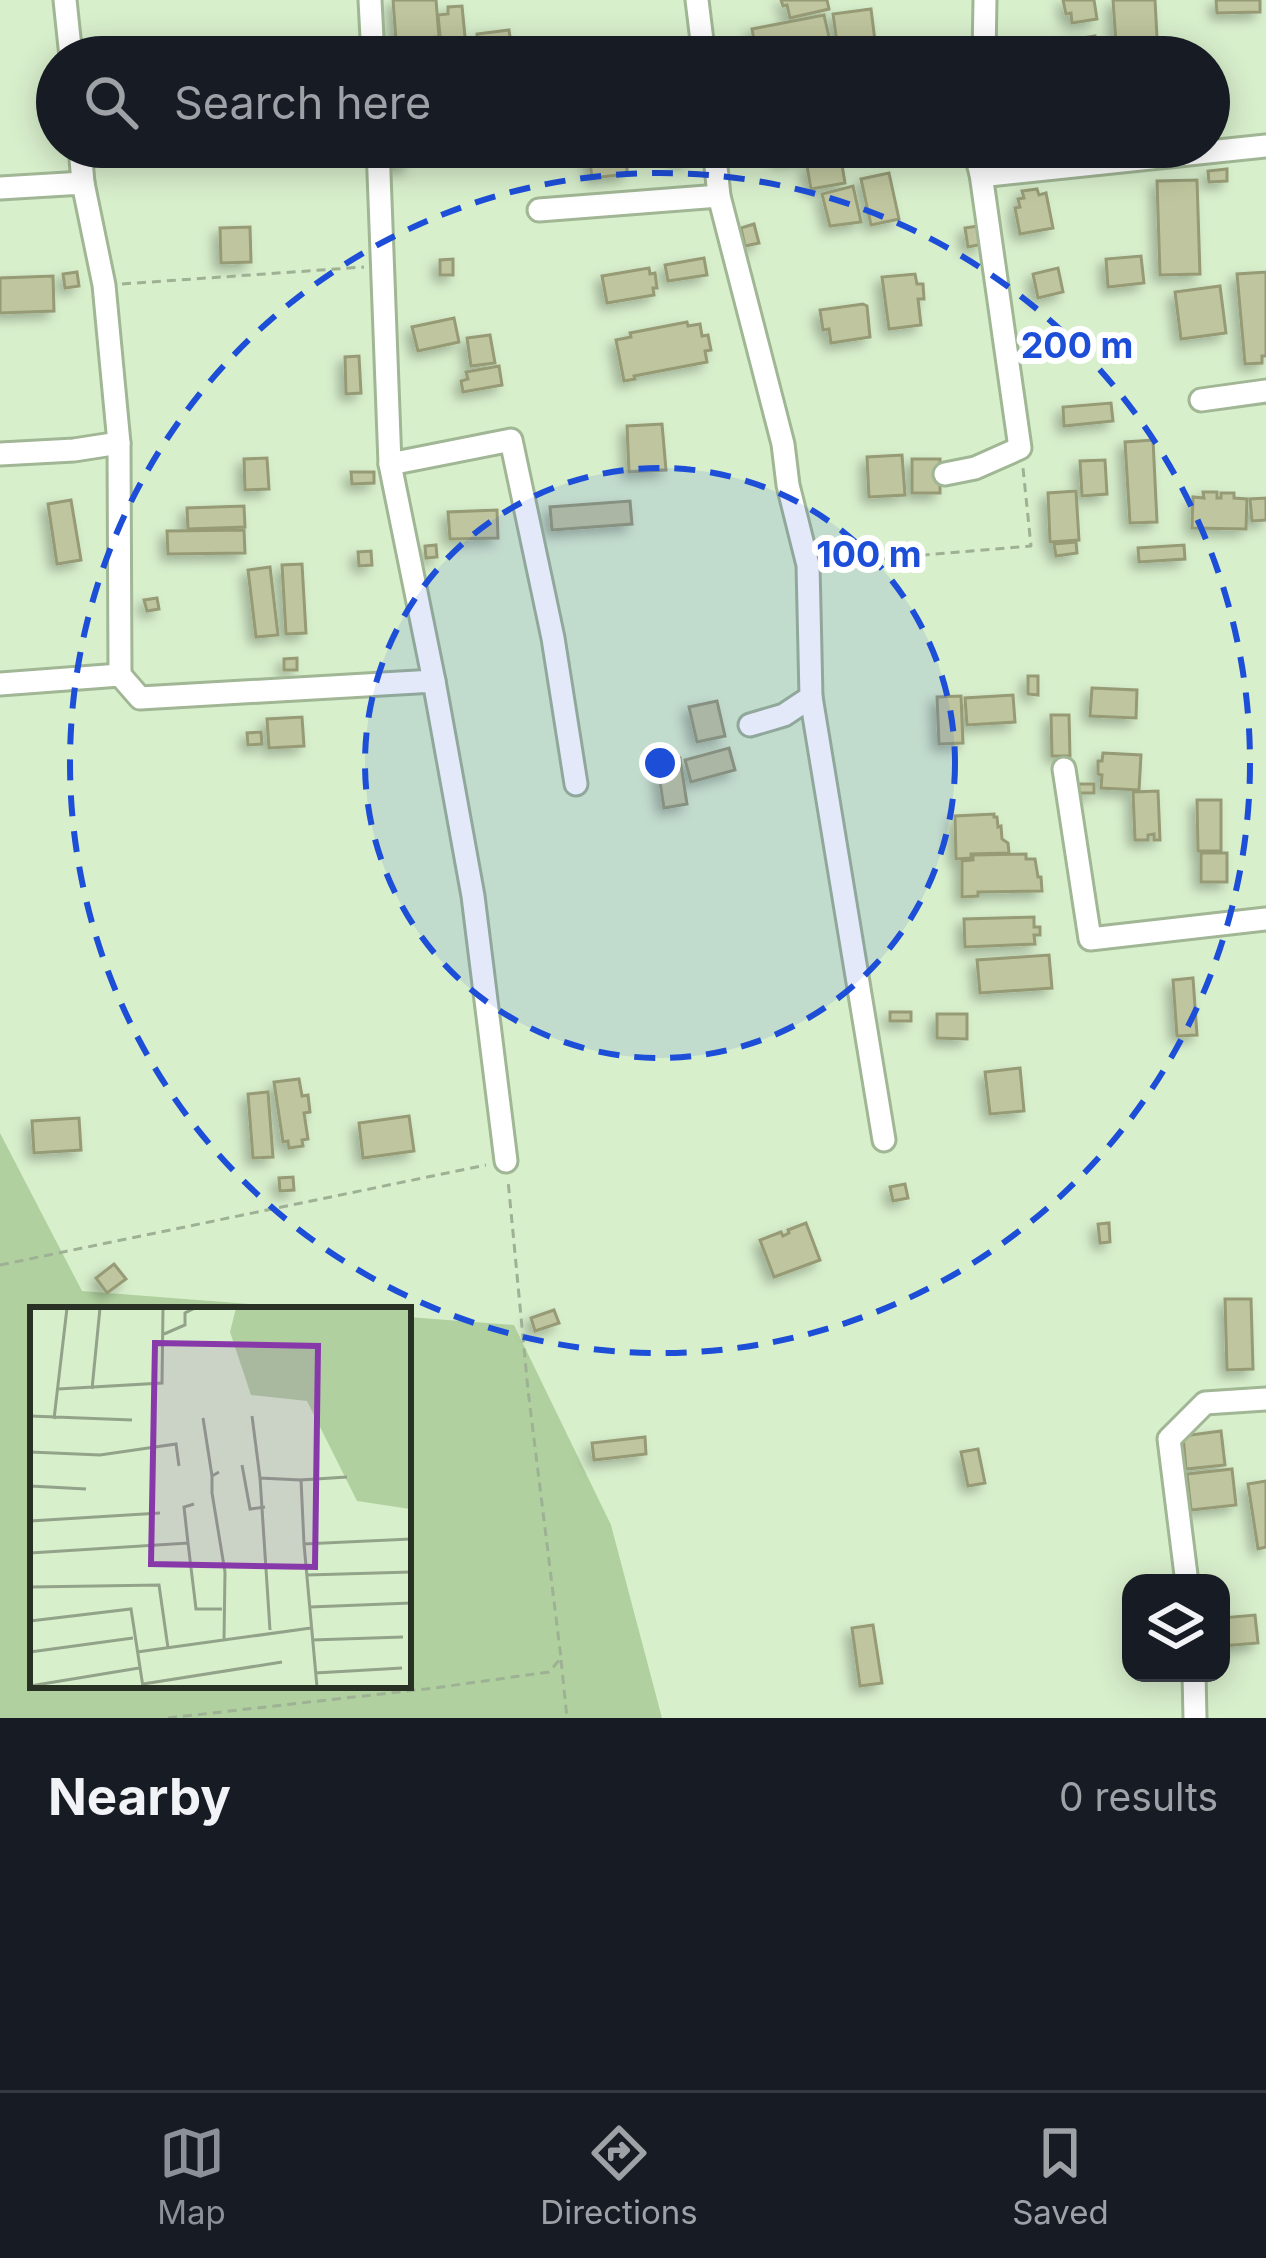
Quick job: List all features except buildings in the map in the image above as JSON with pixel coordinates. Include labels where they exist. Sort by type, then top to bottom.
[{"type":"street","points":[[65,0],[69,36]]},
{"type":"street","points":[[370,0],[372,36]]},
{"type":"street","points":[[698,0],[702,36]]},
{"type":"street","points":[[984,36],[985,0]]},
{"type":"street","points":[[1230,150],[1266,146]]},
{"type":"street","points":[[82,168],[104,285],[119,443],[120,675],[140,698],[434,681]]},
{"type":"street","points":[[378,168],[391,464],[473,896],[506,1161]]},
{"type":"street","points":[[716,168],[808,565],[811,697],[884,1140]]},
{"type":"street","points":[[946,474],[975,468],[1020,448],[979,168]]},
{"type":"street","points":[[981,174],[1042,168]]},
{"type":"street","points":[[0,188],[83,183]]},
{"type":"street","points":[[539,210],[719,196]]},
{"type":"street","points":[[1201,400],[1266,391]]},
{"type":"street","points":[[391,464],[511,440],[553,638],[576,784]]},
{"type":"street","points":[[0,454],[119,443]]},
{"type":"street","points":[[0,684],[120,675]]},
{"type":"street","points":[[750,725],[784,715],[811,697]]},
{"type":"street","points":[[1064,769],[1090,939],[1266,919]]},
{"type":"street","points":[[1186,1574],[1169,1438],[1205,1403],[1266,1400]]},
{"type":"street","points":[[1194,1682],[1195,1718]]},
{"type":"path","points":[[104,285],[384,265]]},
{"type":"path","points":[[808,565],[1031,546],[1020,448]]},
{"type":"path","points":[[0,1265],[506,1161],[567,1718]]},
{"type":"path","points":[[168,1718],[549,1672],[561,1658]]},
{"type":"green space","points":[[0,1133],[82,1291],[287,1307],[30,1307],[30,1688],[411,1688],[411,1317],[514,1325],[611,1525],[662,1718],[0,1718]]}]
